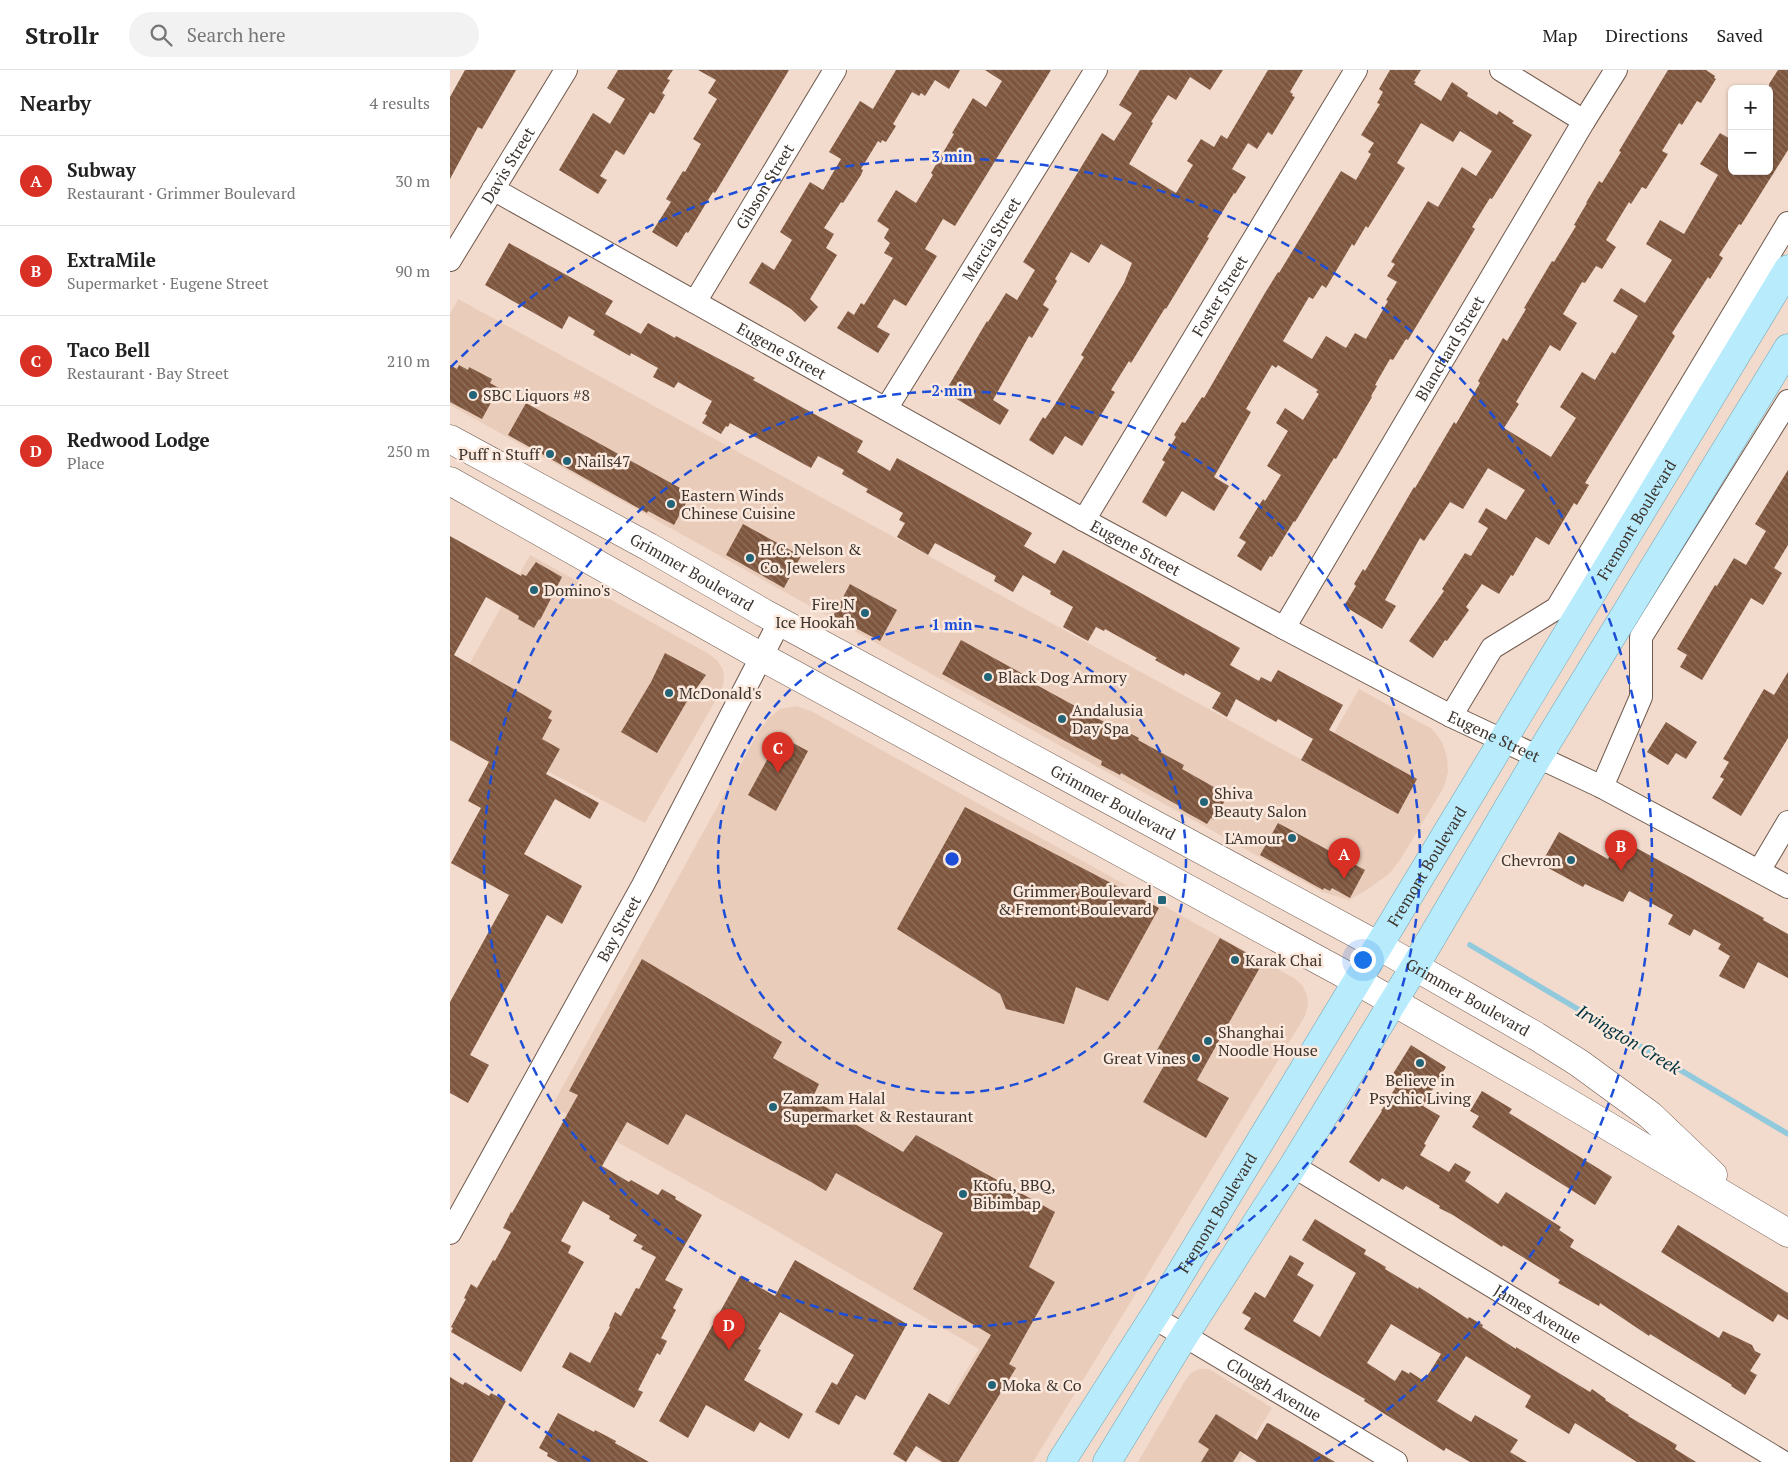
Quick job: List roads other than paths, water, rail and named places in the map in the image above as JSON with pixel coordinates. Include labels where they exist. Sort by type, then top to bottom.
[{"type":"main road","name":"Fremont Boulevard","points":[[1061,1462],[1153,1317],[1788,269]]},
{"type":"main road","points":[[1108,1462],[1184,1336],[1293,1166],[1415,966],[1538,758],[1788,348]]},
{"type":"main road","name":"Grimmer Boulevard","points":[[450,439],[649,547],[780,621],[1379,946],[1536,1036],[1579,1063],[1650,1116],[1748,1208]]},
{"type":"main road","name":"Grimmer Boulevard","points":[[450,482],[762,657],[1357,981],[1542,1087],[1788,1233]]},
{"type":"street","name":"Davis Street","points":[[450,260],[566,70]]},
{"type":"street","name":"Gibson Street","points":[[695,302],[835,70]]},
{"type":"street","name":"Marcia Street","points":[[886,409],[1096,70]]},
{"type":"street","name":"Foster Street","points":[[1084,520],[1356,70]]},
{"type":"street","points":[[1501,70],[1584,121]]},
{"type":"street","name":"Blanchard Street","points":[[1284,628],[1616,70]]},
{"type":"street","name":"Eugene Street","points":[[493,189],[1084,520],[1284,628],[1451,716],[1602,787],[1788,888]]},
{"type":"street","name":"Fremont Boulevard","points":[[1451,716],[1492,648],[1557,608],[1788,224]]},
{"type":"street","points":[[1602,787],[1641,697],[1641,637],[1788,401]]},
{"type":"street","name":"Bay Street","points":[[450,1234],[643,885],[780,621]]},
{"type":"street","points":[[1759,871],[1788,822]]},
{"type":"street","name":"James Avenue","points":[[1293,1166],[1783,1462]]},
{"type":"street","name":"Clough Avenue","points":[[1153,1317],[1396,1462]]},
{"type":"waterway","name":"Irvington Creek","points":[[1470,945],[1788,1134]]},
{"type":"place","name":"SBC Liquors #8","points":[[473,395]]},
{"type":"place","name":"Puff n Stuff","points":[[550,454]]},
{"type":"place","name":"Nails47","points":[[567,461]]},
{"type":"place","name":"Eastern Winds Chinese Cuisine","points":[[671,504]]},
{"type":"place","name":"H.C. Nelson & Co. Jewelers","points":[[750,558]]},
{"type":"place","name":"Domino's","points":[[534,590]]},
{"type":"place","name":"Fire N Ice Hookah","points":[[865,613]]},
{"type":"place","name":"Black Dog Armory","points":[[988,677]]},
{"type":"place","name":"McDonald's","points":[[669,693]]},
{"type":"place","name":"Andalusia Day Spa","points":[[1062,719]]},
{"type":"place","name":"Taco Bell","points":[[778,773]]},
{"type":"place","name":"Shiva Beauty Salon","points":[[1204,802]]},
{"type":"place","name":"L'Amour","points":[[1292,838]]},
{"type":"place","name":"Chevron","points":[[1571,860]]},
{"type":"place","name":"ExtraMile","points":[[1621,871]]},
{"type":"place","name":"Subway","points":[[1344,879]]},
{"type":"place","name":"Grimmer Boulevard & Fremont Boulevard","points":[[1162,900]]},
{"type":"place","name":"Karak Chai","points":[[1235,960]]},
{"type":"place","name":"Shanghai Noodle House","points":[[1208,1041]]},
{"type":"place","name":"Great Vines","points":[[1196,1058]]},
{"type":"place","name":"Believe in Psychic Living","points":[[1420,1063]]},
{"type":"place","name":"Zamzam Halal Supermarket & Restaurant","points":[[773,1107]]},
{"type":"place","name":"Ktofu, BBQ, Bibimbap","points":[[963,1194]]},
{"type":"place","name":"Redwood Lodge","points":[[729,1350]]},
{"type":"place","name":"Moka & Co","points":[[992,1385]]}]
